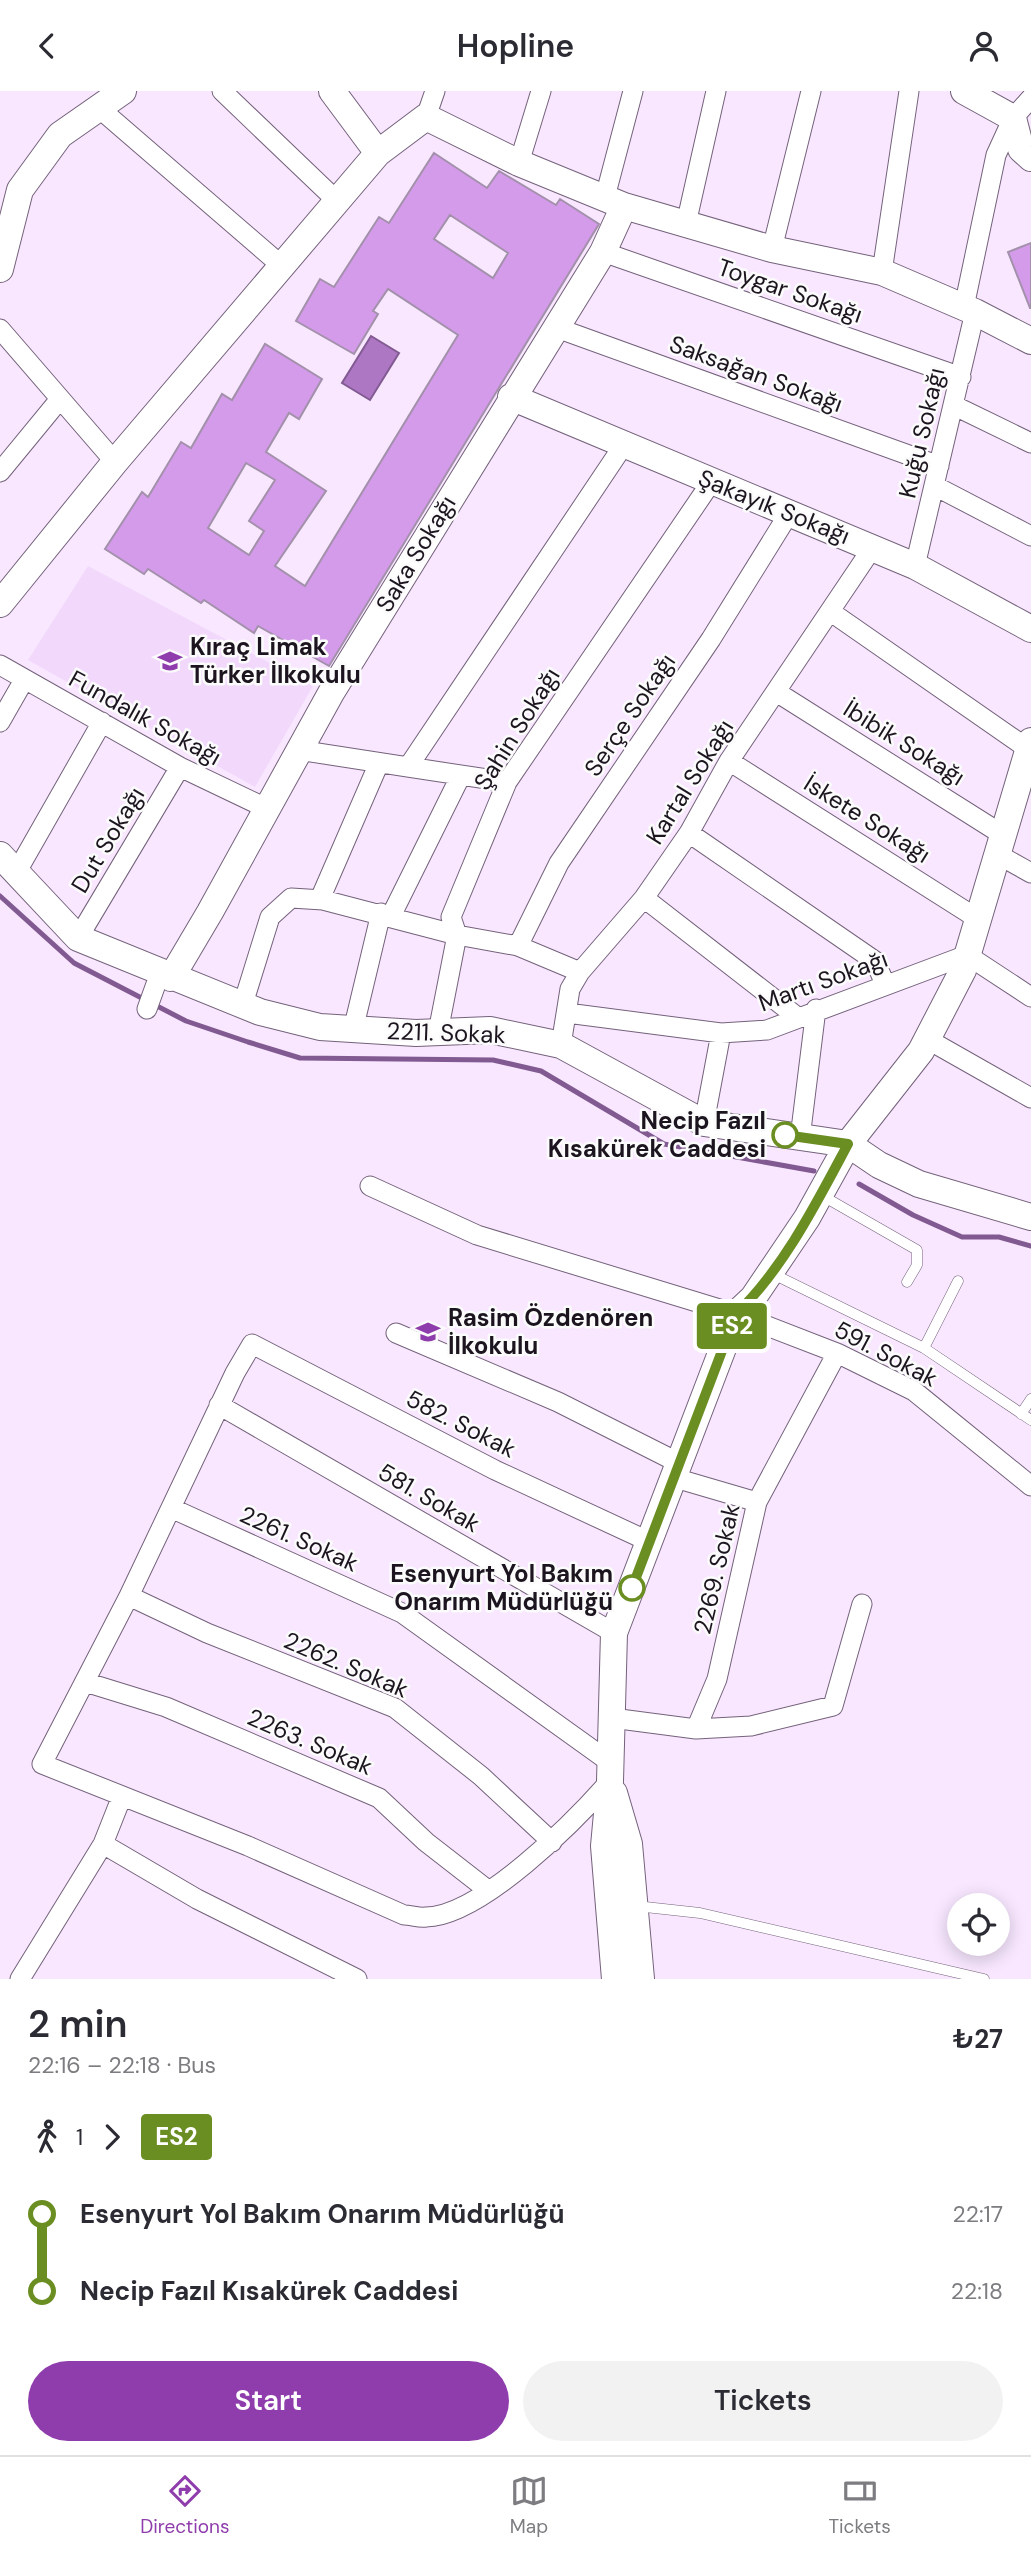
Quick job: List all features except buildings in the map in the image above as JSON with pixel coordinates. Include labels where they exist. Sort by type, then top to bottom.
[{"type":"street","points":[[0,269],[20,190],[61,135],[123,91]]},
{"type":"street","points":[[222,91],[337,201]]},
{"type":"street","points":[[333,91],[378,153]]},
{"type":"street","points":[[0,604],[115,462],[378,153],[426,117],[435,91]]},
{"type":"street","points":[[519,163],[541,91]]},
{"type":"street","points":[[614,202],[633,91]]},
{"type":"street","points":[[686,224],[716,91]]},
{"type":"street","points":[[772,249],[811,91]]},
{"type":"street","points":[[882,272],[909,91]]},
{"type":"street","points":[[964,91],[1013,118],[1021,149],[1031,158]]},
{"type":"street","name":"Kuğu Sokağı","points":[[915,566],[961,377],[969,309],[996,155],[1013,118],[1031,98]]},
{"type":"street","points":[[99,108],[282,266]]},
{"type":"street","points":[[426,117],[519,163],[614,202],[772,249],[882,272],[969,309],[1031,341]]},
{"type":"street","name":"Saka Sokağı","points":[[161,980],[268,809],[298,750],[511,397],[603,252],[614,202]]},
{"type":"street","name":"Toygar Sokağı","points":[[603,252],[961,377]]},
{"type":"street","name":"Saksağan Sokağı","points":[[556,328],[939,466]]},
{"type":"street","points":[[0,329],[115,462]]},
{"type":"street","name":"Şakayık Sokağı","points":[[511,397],[788,515],[873,547],[915,566],[1031,629]]},
{"type":"street","points":[[0,472],[60,399]]},
{"type":"street","points":[[955,406],[1031,443]]},
{"type":"street","points":[[408,767],[623,446]]},
{"type":"street","name":"Şahin Sokağı","points":[[438,1032],[457,935],[451,917],[507,782],[712,481]]},
{"type":"street","points":[[936,486],[1031,536]]},
{"type":"street","name":"Serçe Sokağı","points":[[518,946],[559,863],[711,639],[788,515]]},
{"type":"street","name":"Kartal Sokağı","points":[[561,1045],[570,989],[580,972],[644,898],[689,833],[729,761],[778,693],[873,547]]},
{"type":"street","points":[[615,1979],[604,1846],[610,1772],[614,1633],[736,1314],[753,1298],[770,1273],[821,1194],[848,1144],[927,1039],[967,955],[1030,745],[831,612]]},
{"type":"street","name":"Fundalık Sokağı","points":[[0,665],[180,767],[268,809]]},
{"type":"street","points":[[0,722],[24,680]]},
{"type":"street","name":"İbibik Sokağı","points":[[778,693],[1000,845],[1031,873]]},
{"type":"street","points":[[8,864],[102,722]]},
{"type":"street","points":[[298,750],[507,782]]},
{"type":"street","name":"İskete Sokağı","points":[[729,761],[978,919]]},
{"type":"street","points":[[320,899],[379,763]]},
{"type":"street","name":"Dut Sokağı","points":[[78,938],[180,767]]},
{"type":"street","points":[[353,1030],[386,914],[461,775]]},
{"type":"street","points":[[689,833],[875,961],[885,984]]},
{"type":"street","name":"2211. Sokak","points":[[8,864],[78,938],[161,980],[320,1027],[438,1032],[490,1030],[561,1045],[704,1123],[848,1144],[879,1165],[919,1184],[1014,1209],[1031,1217]]},
{"type":"street","points":[[243,1005],[270,917],[291,898],[320,899],[386,914],[457,935],[518,946],[580,972]]},
{"type":"street","points":[[644,898],[796,1016]]},
{"type":"street","points":[[967,955],[1031,997]]},
{"type":"street","name":"Martı Sokağı","points":[[566,1013],[721,1033],[767,1030],[796,1016],[967,955]]},
{"type":"street","points":[[147,1009],[161,980]]},
{"type":"street","points":[[800,1138],[816,1009]]},
{"type":"street","points":[[704,1123],[721,1033]]},
{"type":"street","points":[[927,1039],[1031,1098]]},
{"type":"street","name":"591. Sokak","points":[[370,1185],[477,1235],[736,1314],[838,1353],[914,1391],[1031,1486]]},
{"type":"street","points":[[396,1333],[558,1402],[678,1471],[757,1502]]},
{"type":"street","name":"582. Sokak","points":[[219,1405],[252,1344],[495,1470],[650,1542]]},
{"type":"street","name":"2269. Sokak","points":[[696,1729],[717,1679],[757,1502],[838,1353]]},
{"type":"street","points":[[219,1405],[130,1596],[42,1764],[248,1846],[404,1915],[427,1917],[454,1911],[489,1891],[552,1842],[610,1772]]},
{"type":"street","name":"581. Sokak","points":[[219,1405],[614,1633]]},
{"type":"street","name":"2261. Sokak","points":[[171,1508],[402,1613],[610,1772]]},
{"type":"street","name":"2262. Sokak","points":[[130,1596],[207,1633],[395,1708],[481,1776],[552,1842]]},
{"type":"street","points":[[612,1718],[696,1729],[751,1726],[833,1706],[862,1604]]},
{"type":"street","name":"2263. Sokak","points":[[85,1682],[166,1706],[379,1798],[426,1842],[489,1891]]},
{"type":"street","points":[[610,1772],[629,1844],[641,1979]]},
{"type":"street","points":[[20,1979],[103,1843],[122,1796]]},
{"type":"street","points":[[103,1843],[197,1899],[357,1979]]},
{"type":"lane","points":[[821,1194],[917,1249],[917,1265],[907,1282]]},
{"type":"lane","points":[[770,1273],[924,1348],[1031,1420]]},
{"type":"lane","points":[[924,1348],[958,1281]]},
{"type":"lane","points":[[1021,1414],[1031,1399]]},
{"type":"lane","points":[[635,1906],[700,1913],[984,1979]]},
{"type":"shaded area","points":[[371,336],[399,353],[370,400],[342,383]]},
{"type":"shaded area","points":[[88,566],[313,686],[255,787],[28,660]]},
{"type":"waterway","points":[[0,896],[74,963],[186,1021],[248,1042],[300,1058],[493,1060],[541,1071],[664,1144],[814,1171]]},
{"type":"waterway","points":[[859,1184],[913,1215],[962,1237],[999,1237],[1031,1246]]},
{"type":"bus line","name":"ES2","points":[[632,1588],[736,1314],[753,1298],[807,1218],[848,1144],[785,1135]]},
{"type":"place","name":"Kıraç Limak Türker İlkokulu","points":[[170,661]]},
{"type":"place","name":"Necip Fazıl Kısakürek Caddesi","points":[[785,1135]]},
{"type":"place","name":"Rasim Özdenören İlkokulu","points":[[428,1332]]},
{"type":"place","name":"Esenyurt Yol Bakım Onarım Müdürlüğü","points":[[632,1588]]}]
